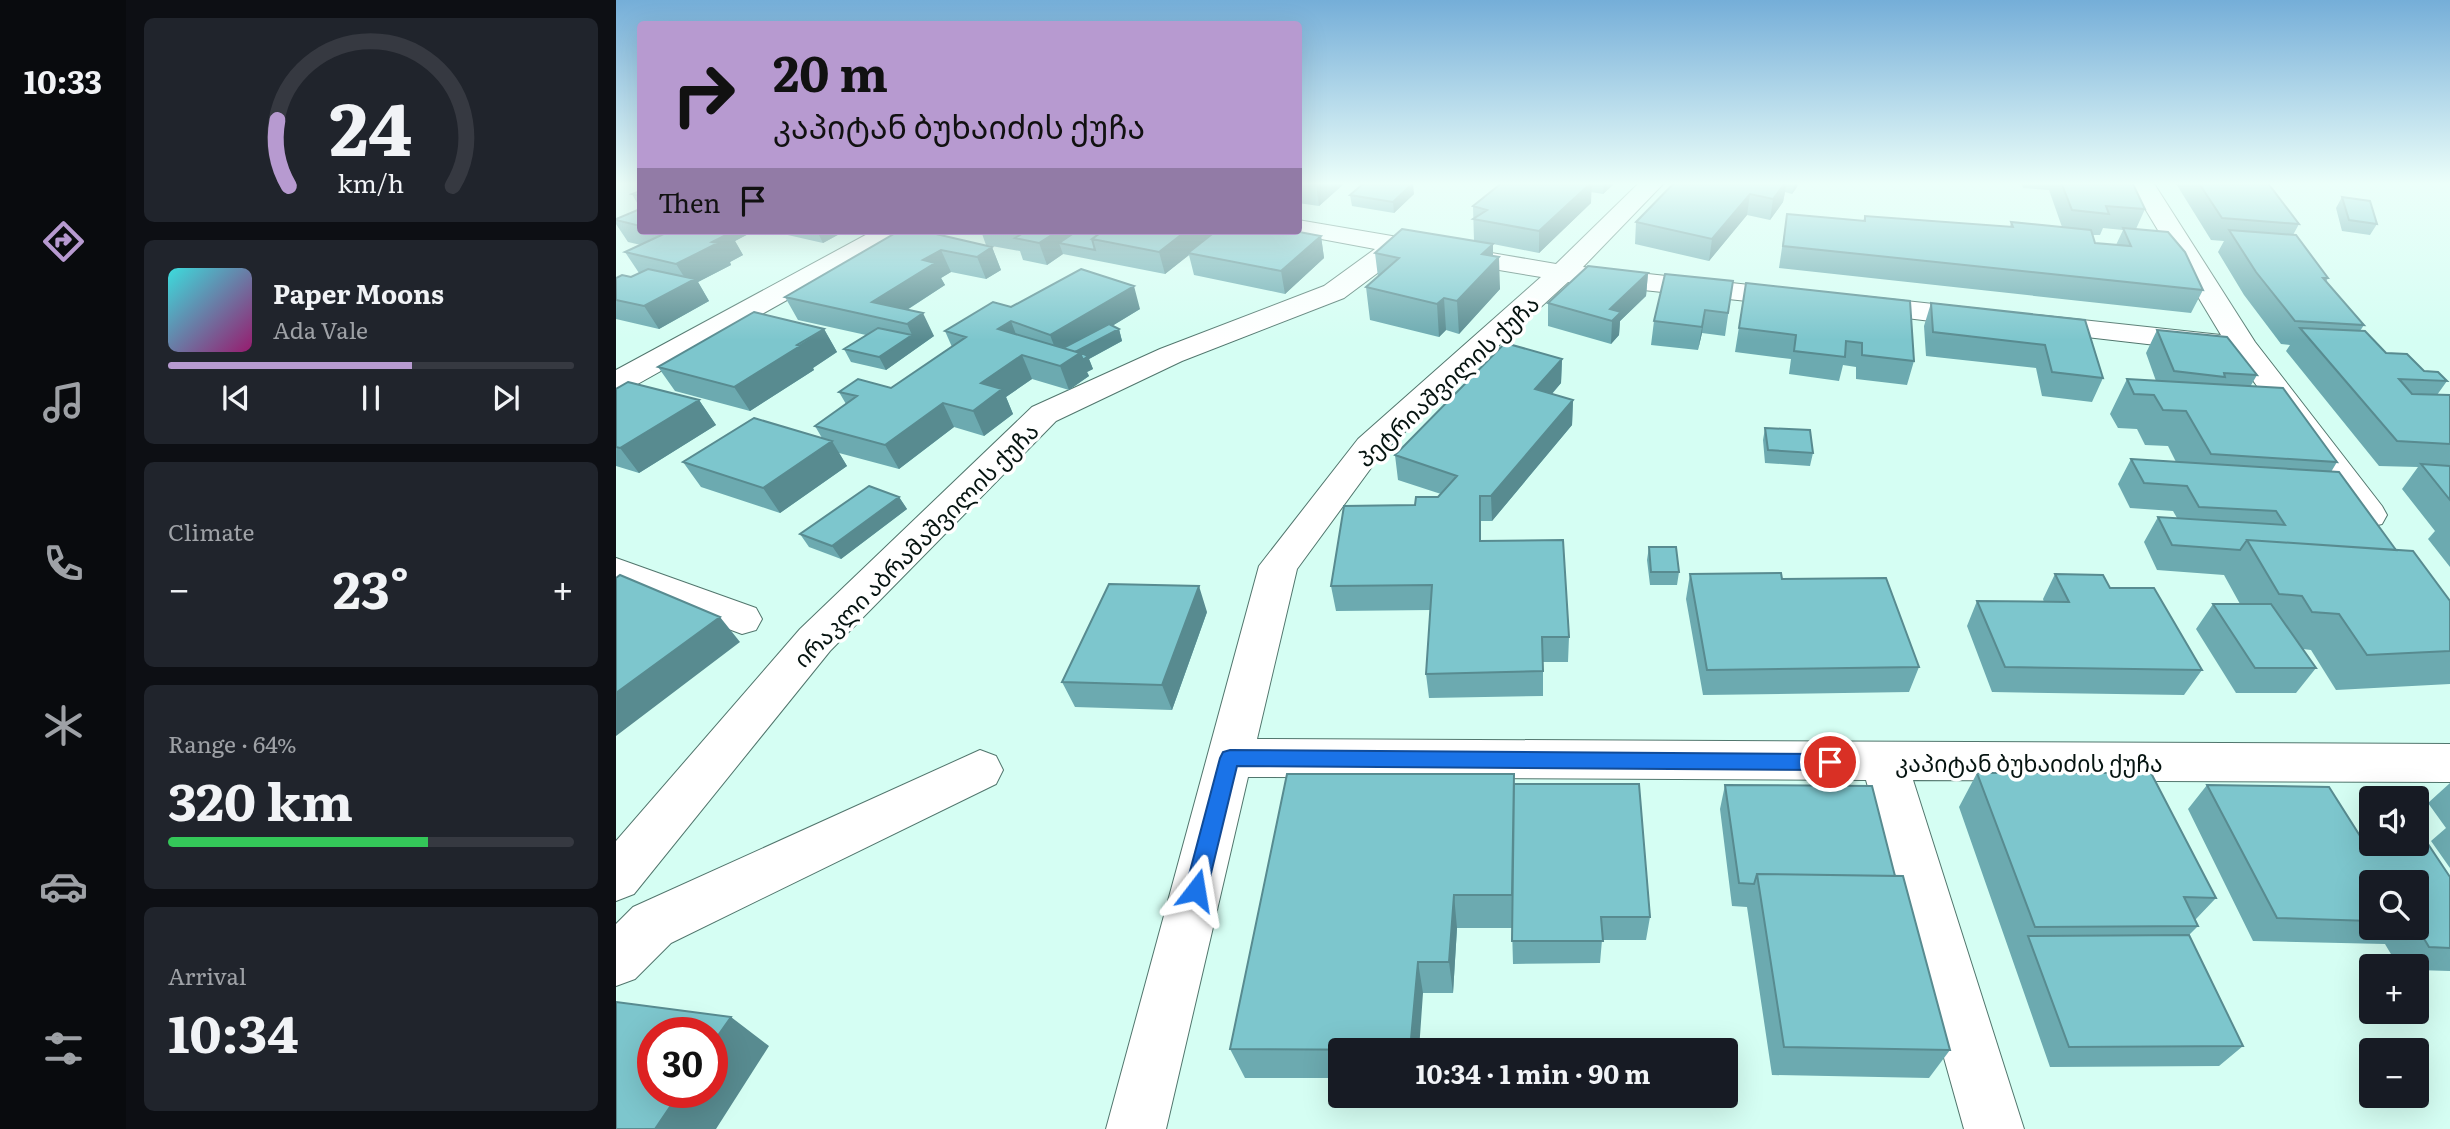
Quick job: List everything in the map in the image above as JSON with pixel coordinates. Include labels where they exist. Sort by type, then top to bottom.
[{"type":"street","points":[[616,383],[885,235]]},
{"type":"street","points":[[1332,235],[1562,273],[2243,346]]},
{"type":"street","name":"პეტრიაშვილის ქუჩა","points":[[1136,1129],[1278,566],[1370,446],[1562,273],[1600,235]]},
{"type":"street","points":[[2174,235],[2243,346],[2384,535]]},
{"type":"street","name":"ირაკლი აბრამაშვილის ქუჩა","points":[[616,878],[815,640],[1044,414],[1171,355],[1334,292],[1395,247]]},
{"type":"street","points":[[616,572],[741,619]]},
{"type":"street","name":"კაპიტან ბუხაიძის ქუჩა","points":[[1230,758],[2450,763]]},
{"type":"street","points":[[1884,762],[1994,1129]]},
{"type":"street","points":[[616,960],[652,925],[980,770]]},
{"type":"building","points":[[662,235],[726,235],[712,242],[718,243],[676,264],[625,252]]},
{"type":"building","points":[[892,235],[940,235],[992,247],[977,257],[941,250],[923,260],[935,263],[872,302],[923,313],[907,324],[785,297]]},
{"type":"building","points":[[1020,235],[1052,235],[1039,243],[1015,238]]},
{"type":"building","points":[[1071,235],[1098,235],[1092,239],[1095,250],[1059,243]]},
{"type":"building","points":[[1098,235],[1181,235],[1159,252],[1092,239]]},
{"type":"building","points":[[1211,235],[1321,236],[1281,271],[1188,253]]},
{"type":"building","points":[[1396,235],[1436,235],[1493,244],[1482,254],[1499,257],[1457,301],[1444,298],[1437,304],[1366,287],[1399,258],[1375,253]]},
{"type":"building","points":[[1693,235],[1716,235],[1712,239]]},
{"type":"building","points":[[1784,235],[2092,235],[2095,243],[2131,246],[2126,235],[2170,235],[2185,252],[2203,290],[1783,246]]},
{"type":"building","points":[[2232,235],[2296,235],[2328,278],[2323,278],[2364,325],[2295,321],[2256,272]]},
{"type":"building","points":[[1588,266],[1648,273],[1610,309],[1621,312],[1612,321],[1548,303]]},
{"type":"building","points":[[648,269],[695,279],[644,306],[616,300],[616,278],[622,275],[631,277]]},
{"type":"building","points":[[1081,269],[1134,286],[1050,335],[1011,321],[998,329],[1080,353],[1060,366],[1022,355],[981,383],[1002,389],[973,411],[943,403],[885,445],[815,426],[857,396],[839,392],[858,379],[891,388],[966,337],[945,331],[993,302],[1011,307]]},
{"type":"building","points":[[1665,274],[1733,281],[1728,313],[1705,310],[1702,327],[1654,321]]},
{"type":"building","points":[[1746,283],[1910,301],[1914,361],[1862,355],[1862,343],[1846,341],[1845,357],[1794,351],[1796,335],[1739,328]]},
{"type":"building","points":[[1931,303],[2085,320],[2103,378],[2052,372],[2045,345],[1933,332]]},
{"type":"building","points":[[754,312],[824,329],[734,387],[658,367]]},
{"type":"building","points":[[1109,324],[1119,329],[1077,351],[1088,356],[1083,360],[1080,353],[1063,348]]},
{"type":"building","points":[[878,328],[912,335],[879,357],[844,349]]},
{"type":"building","points":[[2300,328],[2365,331],[2386,353],[2407,354],[2424,371],[2438,372],[2447,381],[2399,379],[2412,394],[2450,395],[2450,444],[2397,441]]},
{"type":"building","points":[[2157,330],[2227,337],[2257,375],[2224,373],[2225,377],[2174,371]]},
{"type":"building","points":[[1505,343],[1562,359],[1535,389],[1573,400],[1491,496],[1480,496],[1480,541],[1563,540],[1569,637],[1542,637],[1543,671],[1426,674],[1432,585],[1331,586],[1344,506],[1415,505],[1416,497],[1438,497],[1457,476],[1395,455]]},
{"type":"building","points":[[2127,379],[2283,388],[2337,462],[2211,454],[2186,411],[2163,410],[2154,395],[2134,394]]},
{"type":"building","points":[[628,382],[699,400],[620,448],[616,447],[616,389]]},
{"type":"building","points":[[754,418],[832,441],[763,488],[683,462]]},
{"type":"building","points":[[1765,428],[1810,430],[1813,453],[1768,450]]},
{"type":"building","points":[[2131,459],[2339,472],[2396,550],[2247,540],[2240,550],[2172,545],[2158,517],[2285,525],[2276,511],[2199,507],[2187,486],[2144,483]]},
{"type":"building","points":[[2421,464],[2450,466],[2450,500]]},
{"type":"building","points":[[869,486],[899,497],[832,546],[800,534]]},
{"type":"building","points":[[2247,540],[2413,551],[2450,601],[2450,651],[2367,655],[2339,614],[2312,612],[2302,596],[2279,594]]},
{"type":"building","points":[[1649,547],[1676,547],[1679,572],[1651,572]]},
{"type":"building","points":[[1781,573],[1782,579],[1886,578],[1919,667],[1707,670],[1690,574]]},
{"type":"building","points":[[2055,574],[2103,575],[2110,588],[2154,588],[2202,670],[2005,667],[1977,601],[2069,602]]},
{"type":"building","points":[[620,575],[720,617],[616,693],[616,578]]},
{"type":"building","points":[[1109,584],[1199,586],[1162,685],[1062,682]]},
{"type":"building","points":[[2213,604],[2271,604],[2316,668],[2255,668]]},
{"type":"building","points":[[1977,773],[2151,773],[2216,898],[2184,897],[2198,926],[2035,927]]},
{"type":"building","points":[[1287,774],[1514,774],[1512,895],[1454,895],[1449,962],[1418,962],[1411,1038],[1328,1038],[1328,1050],[1230,1049]]},
{"type":"building","points":[[1514,784],[1639,784],[1650,917],[1601,917],[1603,941],[1512,941]]},
{"type":"building","points":[[1725,785],[1872,786],[1895,876],[1757,874],[1754,884],[1739,883]]},
{"type":"building","points":[[2207,785],[2329,787],[2359,834],[2359,856],[2429,856],[2429,846],[2450,877],[2450,948],[2429,947],[2425,940],[2429,940],[2429,870],[2359,870],[2359,921],[2277,918]]},
{"type":"building","points":[[1757,874],[1903,876],[1950,1050],[1784,1047]]},
{"type":"building","points":[[2189,935],[2243,1046],[2069,1047],[2028,936]]},
{"type":"building","points":[[616,1002],[731,1017],[728,1021],[728,1017],[637,1017],[637,1108],[669,1108],[655,1129],[616,1129]]},
{"type":"route","points":[[1196,890],[1230,758],[1830,762]]}]
